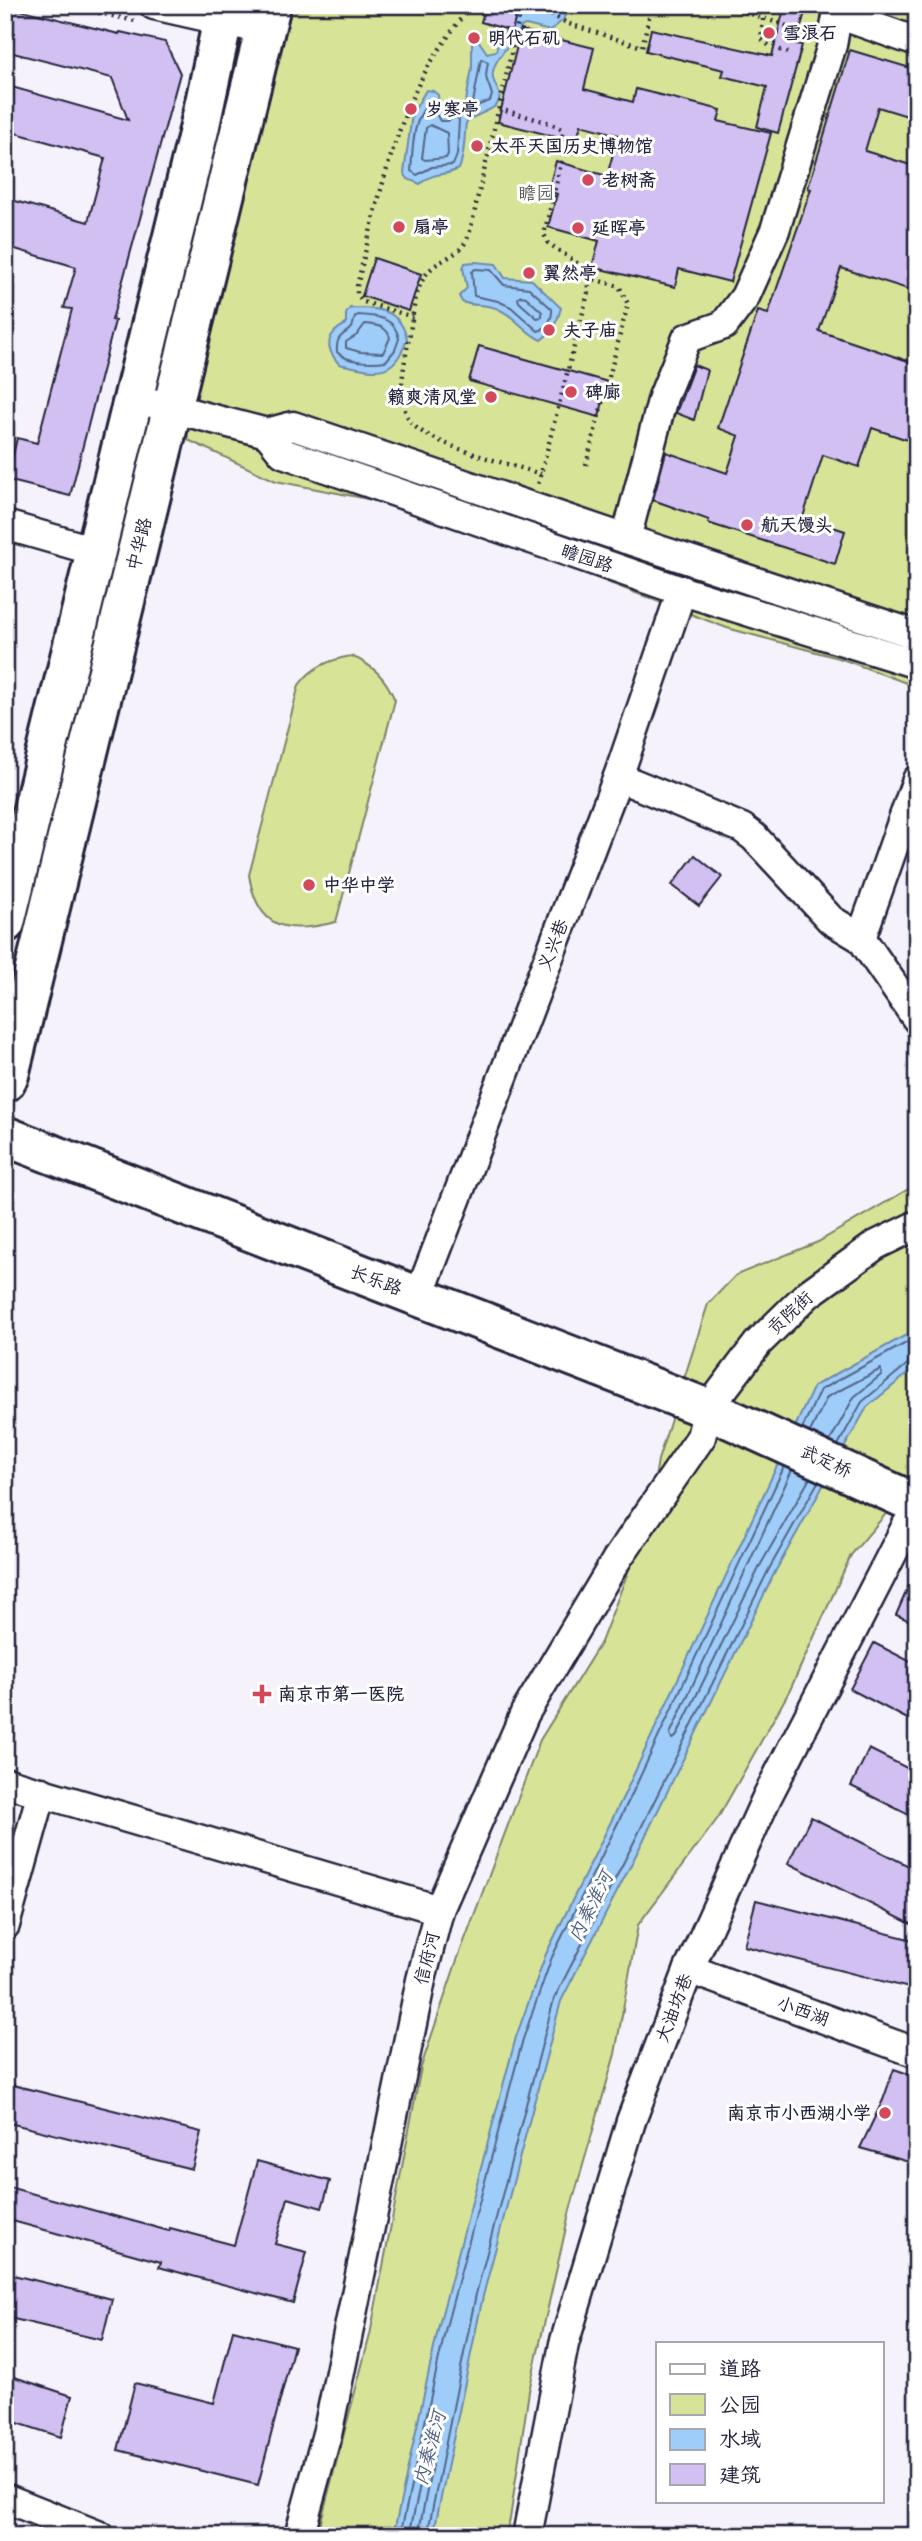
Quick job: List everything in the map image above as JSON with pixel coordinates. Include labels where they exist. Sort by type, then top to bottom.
[{"type":"main road","points":[[5,923],[199,130],[225,13]]},
{"type":"main road","name":"中华路","points":[[5,1082],[9,1075],[268,18]]},
{"type":"main road","name":"长乐路","points":[[5,1136],[419,1296],[705,1423],[747,1425]]},
{"type":"main road","name":"武定桥","points":[[747,1425],[913,1506]]},
{"type":"street","points":[[154,5],[268,18]]},
{"type":"street","points":[[626,540],[663,397],[687,338],[724,325],[745,298],[775,230],[834,36],[839,6]]},
{"type":"street","points":[[839,6],[846,17],[917,42]]},
{"type":"street","name":"瞻园路","points":[[133,398],[267,433],[293,426],[626,540],[917,635]]},
{"type":"street","name":"瞻园路","points":[[267,433],[283,453],[677,589],[917,664]]},
{"type":"street","points":[[5,525],[95,551]]},
{"type":"street","points":[[677,589],[687,585],[693,577],[691,564],[682,558]]},
{"type":"street","points":[[712,600],[704,591],[704,581],[713,571],[723,571]]},
{"type":"street","name":"义兴巷","points":[[419,1296],[618,777],[677,589]]},
{"type":"street","points":[[618,777],[742,828],[831,920],[861,938],[917,1019]]},
{"type":"street","points":[[861,938],[917,780]]},
{"type":"street","name":"贡院街","points":[[705,1423],[758,1343],[807,1294],[876,1245],[917,1225]]},
{"type":"street","name":"信府河","points":[[299,2536],[328,2430],[421,1980],[439,1910],[525,1713],[617,1559],[705,1423]]},
{"type":"street","name":"大油坊巷","points":[[527,2536],[564,2344],[631,2121],[689,1969],[767,1797],[907,1525],[913,1506]]},
{"type":"street","points":[[5,1782],[439,1910]]},
{"type":"street","points":[[5,1926],[42,1792]]},
{"type":"street","name":"小西湖","points":[[689,1969],[917,2053]]},
{"type":"street","points":[[5,2498],[100,2536]]},
{"type":"path","points":[[413,317],[364,302],[357,295],[357,286],[372,223],[411,100],[435,56],[470,5]]},
{"type":"path","points":[[499,109],[550,123],[561,129],[565,147],[544,234],[548,243],[583,267],[588,278],[586,299],[541,474],[431,437],[416,429],[409,419],[402,389],[419,291],[428,272],[448,260],[466,242],[522,5]]},
{"type":"path","points":[[532,5],[569,24],[642,47],[652,5]]},
{"type":"path","points":[[725,5],[804,34],[834,36]]},
{"type":"path","points":[[764,19],[761,39],[771,47],[789,53]]},
{"type":"path","points":[[586,465],[628,304],[619,286],[588,278]]},
{"type":"green space","name":"夫子庙","points":[[266,5],[917,5],[917,687],[842,659],[727,628],[414,508],[276,481],[188,440],[178,365]]},
{"type":"green space","points":[[351,656],[378,673],[395,700],[336,922],[303,928],[290,927],[268,918],[260,908],[253,894],[249,875],[299,685],[322,665]]},
{"type":"green space","points":[[917,1184],[917,1477],[851,1555],[790,1690],[718,1818],[638,1925],[615,2054],[570,2210],[529,2391],[510,2519],[505,2536],[317,2536],[370,2335],[421,2067],[456,1963],[540,1740],[601,1642],[648,1520],[658,1460],[708,1304],[736,1275],[818,1242]]},
{"type":"water","points":[[525,5],[569,5],[563,20],[550,31],[522,26],[501,55],[494,66],[493,76],[499,95],[498,103],[466,123],[459,169],[430,177],[420,184],[408,179],[404,173],[412,114],[426,90],[438,95],[439,109],[443,115],[447,115],[452,108],[461,108],[466,101],[472,68],[472,39],[476,37],[487,53],[496,51],[499,40]]},
{"type":"water","points":[[465,263],[496,264],[505,278],[532,280],[561,308],[554,326],[545,337],[541,340],[535,337],[506,313],[495,308],[462,302],[459,296],[467,288],[463,268]]},
{"type":"water","points":[[350,308],[386,312],[399,321],[407,339],[402,352],[389,367],[381,370],[363,369],[339,364],[334,358],[329,341],[334,332],[346,324],[346,314]]},
{"type":"water","name":"内秦淮河","points":[[917,1329],[917,1366],[867,1407],[775,1572],[561,2001],[483,2296],[433,2536],[393,2536],[439,2325],[516,2037],[546,1954],[626,1791],[814,1386]]},
{"type":"building","points":[[486,5],[519,5],[512,31],[481,22]]},
{"type":"building","points":[[785,5],[807,5],[796,44],[802,45],[778,133],[757,127],[767,87],[722,76],[724,70],[646,51],[651,29],[772,56]]},
{"type":"building","points":[[5,6],[119,34],[120,32],[165,42],[180,73],[112,320],[115,321],[70,496],[7,480],[17,438],[37,443],[72,309],[64,308],[76,267],[5,246],[5,198],[88,222],[105,158],[5,130],[5,85],[128,120],[112,78],[5,51]]},
{"type":"building","points":[[521,30],[594,48],[584,89],[633,102],[636,89],[721,110],[718,121],[771,133],[730,282],[679,269],[675,287],[592,267],[599,241],[548,227],[557,194],[548,191],[556,161],[607,176],[618,135],[581,125],[576,142],[498,122]]},
{"type":"building","points":[[850,50],[917,70],[917,119],[878,107],[865,151],[917,167],[917,292],[841,268],[819,331],[917,364],[917,443],[872,428],[859,467],[823,455],[803,517],[845,531],[835,564],[708,523],[709,520],[653,500],[666,452],[727,473],[739,436],[718,428],[758,311],[768,314],[811,189],[808,188]]},
{"type":"building","points":[[374,258],[421,274],[409,311],[362,296]]},
{"type":"building","points":[[479,346],[608,382],[599,417],[469,381]]},
{"type":"building","points":[[694,365],[707,370],[694,420],[676,413]]},
{"type":"building","points":[[695,855],[722,877],[699,906],[672,885]]},
{"type":"building","points":[[917,1567],[917,1624],[896,1615]]},
{"type":"building","points":[[874,1643],[917,1665],[917,1724],[850,1689]]},
{"type":"building","points":[[869,1749],[917,1773],[917,1819],[851,1786]]},
{"type":"building","points":[[811,1817],[917,1870],[917,1927],[788,1863]]},
{"type":"building","points":[[756,1900],[917,1941],[917,1990],[744,1946]]},
{"type":"building","points":[[894,2069],[917,2077],[917,2137],[909,2162],[860,2148],[883,2100]]},
{"type":"building","points":[[5,2083],[201,2132],[192,2169],[5,2122]]},
{"type":"building","points":[[257,2161],[330,2181],[322,2208],[288,2198],[275,2244],[307,2252],[293,2303],[159,2267],[161,2262],[5,2219],[5,2186],[169,2231],[170,2228],[234,2245]]},
{"type":"building","points":[[5,2273],[112,2299],[102,2340],[5,2317]]},
{"type":"building","points":[[233,2330],[294,2346],[258,2485],[118,2450],[135,2383],[214,2403]]},
{"type":"building","points":[[5,2374],[72,2396],[61,2437],[5,2419]]},
{"type":"place","name":"雪浪石","points":[[769,33]]},
{"type":"place","name":"明代石矶","points":[[474,38]]},
{"type":"place","name":"岁寒亭","points":[[411,109]]},
{"type":"place","name":"太平天国历史博物馆","points":[[477,146]]},
{"type":"place","name":"老树斋","points":[[588,180]]},
{"type":"place","name":"扇亭","points":[[399,227]]},
{"type":"place","name":"延晖亭","points":[[578,228]]},
{"type":"place","name":"翼然亭","points":[[529,273]]},
{"type":"place","name":"夫子庙","points":[[549,330]]},
{"type":"place","name":"碑廊","points":[[571,392]]},
{"type":"place","name":"籁爽清风堂","points":[[491,397]]},
{"type":"place","name":"航天馒头","points":[[747,525]]},
{"type":"place","name":"中华中学","points":[[309,885]]},
{"type":"place","name":"南京市第一医院","points":[[262,1694]]},
{"type":"place","name":"南京市小西湖小学","points":[[885,2113]]},
{"type":"park label","name":"瞻园","points":[[536,193]]}]
